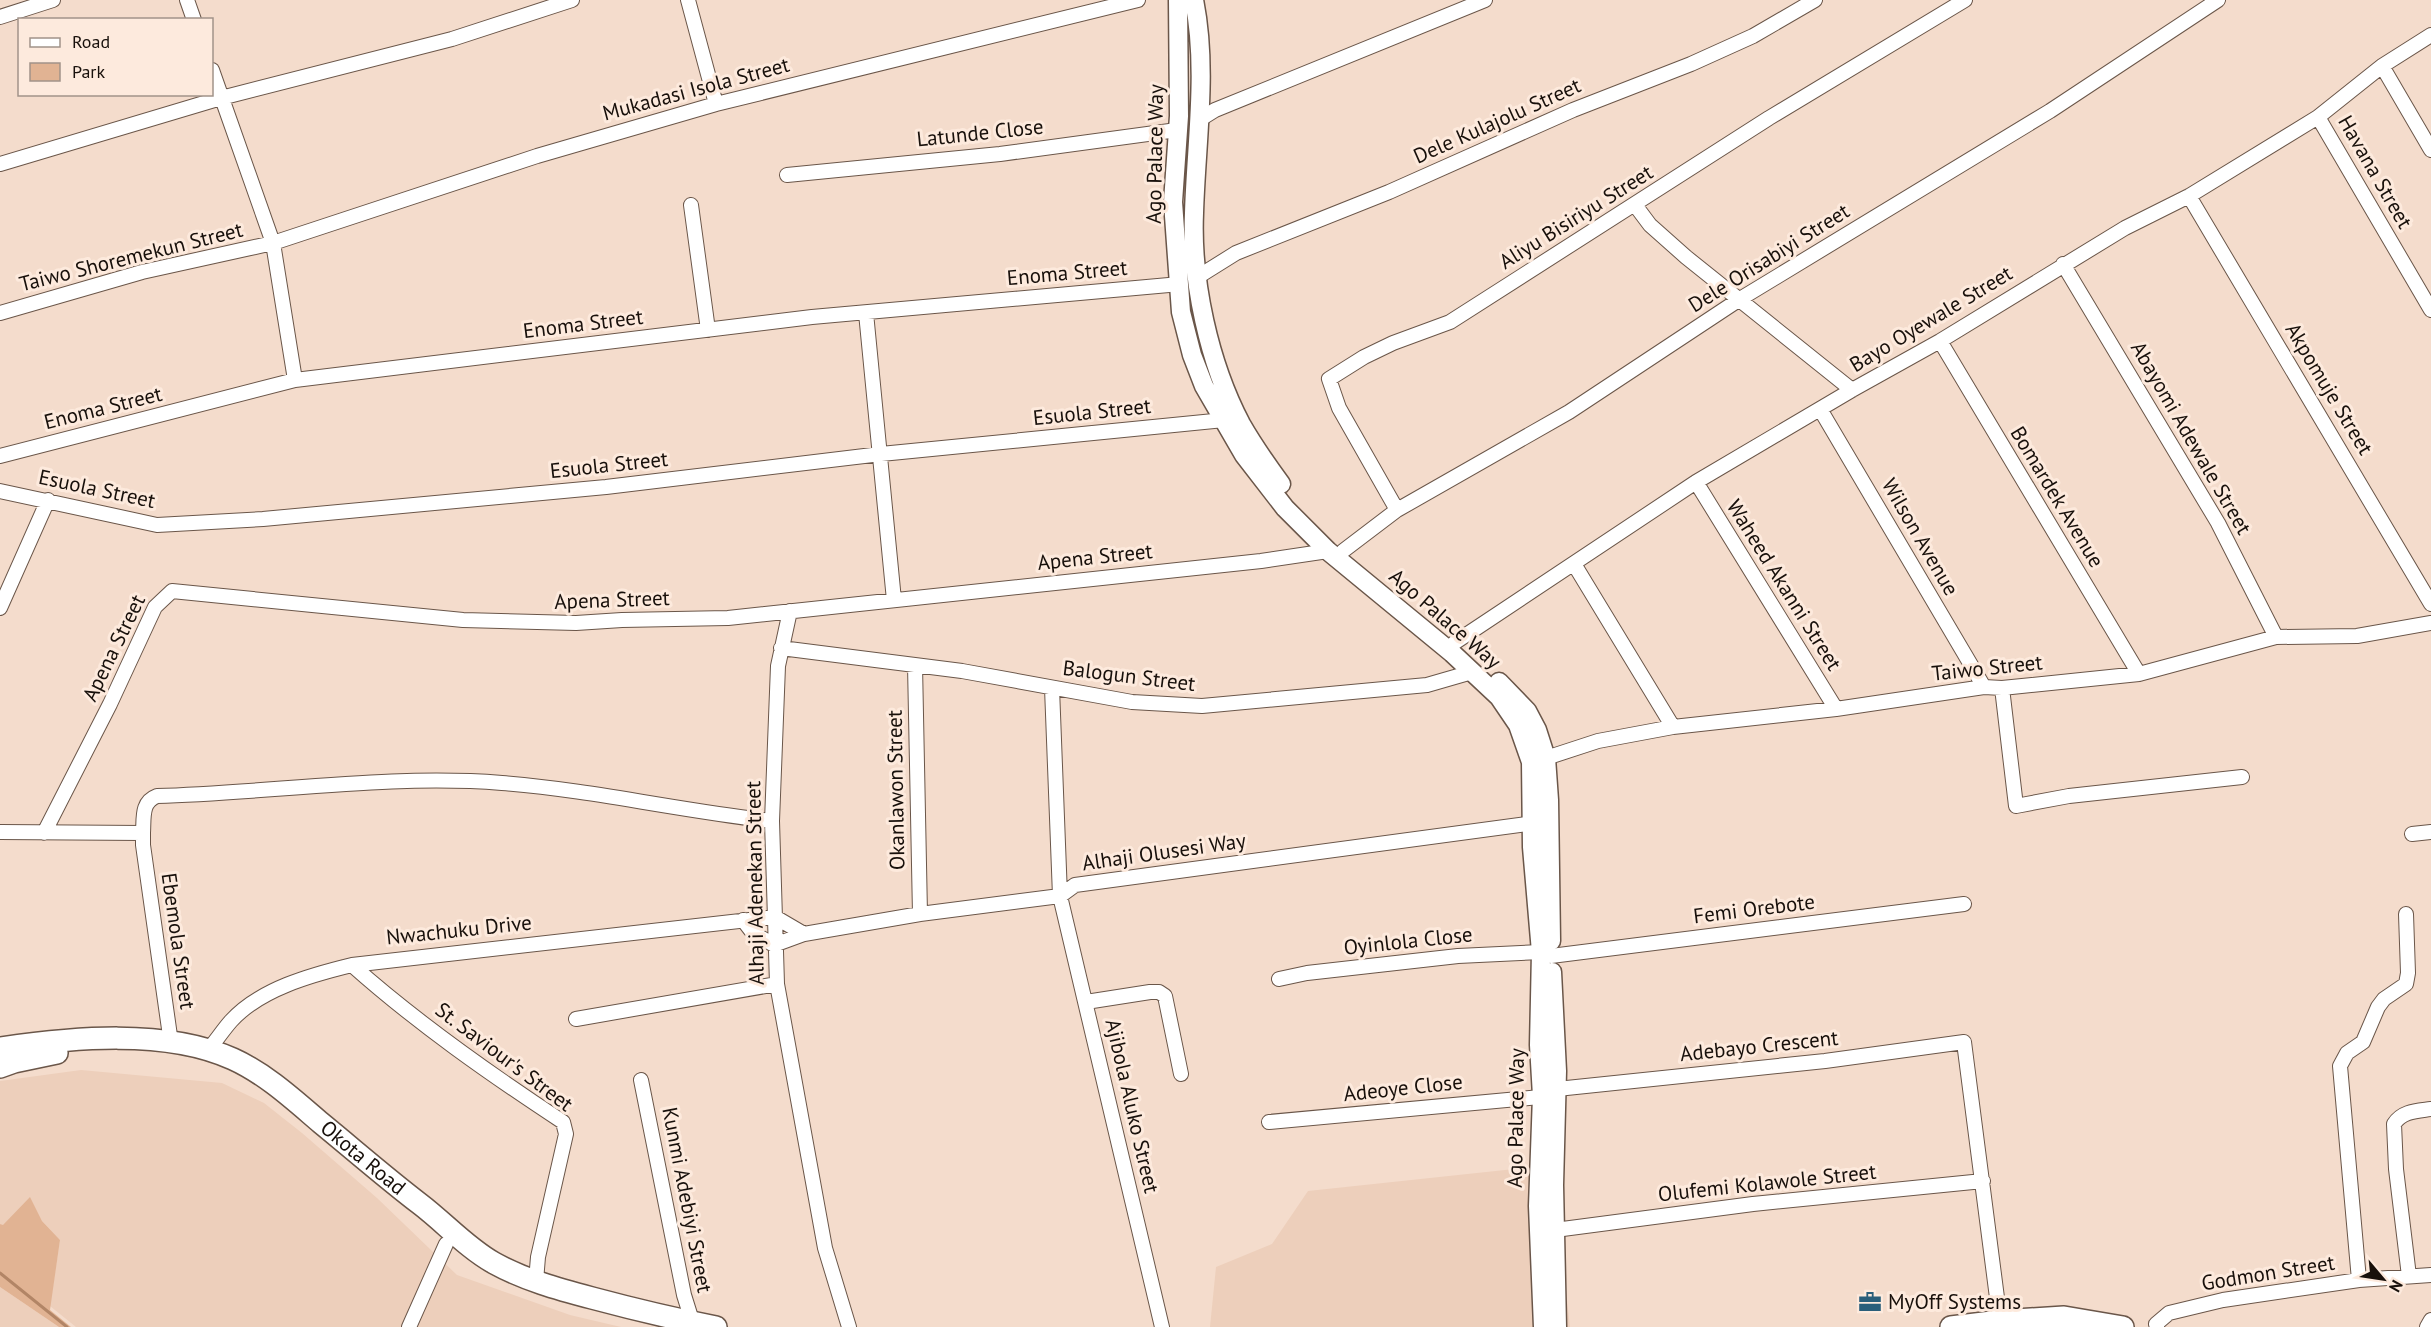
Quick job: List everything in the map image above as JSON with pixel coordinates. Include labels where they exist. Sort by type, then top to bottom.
[{"type":"main road","name":"Ago Palace Way","points":[[1178,0],[1179,116],[1173,202],[1188,281],[1214,357],[1240,422],[1288,495],[1336,550],[1500,698],[1518,725],[1531,762],[1534,823],[1532,847],[1546,954]]},
{"type":"main road","name":"Ago Palace Way","points":[[1194,0],[1200,61],[1199,120],[1188,281],[1181,312],[1192,355],[1214,405],[1244,455],[1285,508],[1491,675],[1527,711],[1537,730],[1546,758],[1549,800],[1546,954],[1552,1094],[1557,1327]]},
{"type":"main road","points":[[1179,35],[1199,40]]},
{"type":"main road","points":[[1179,54],[1200,61]]},
{"type":"main road","name":"Okota Road","points":[[0,1067],[48,1048],[106,1038],[171,1043],[208,1050],[234,1059],[269,1081],[302,1106],[446,1244],[492,1276],[533,1294],[584,1308],[688,1326],[716,1327]]},
{"type":"main road","name":"Okota Road","points":[[0,1048],[144,1050],[219,1066],[257,1089],[392,1191],[492,1262],[564,1291],[688,1326]]},
{"type":"main road","name":"Ago Palace Way","points":[[1543,1327],[1538,1206],[1552,1094]]},
{"type":"main road","points":[[1951,1327],[2064,1317],[2123,1327]]},
{"type":"street","points":[[0,17],[52,0]]},
{"type":"street","points":[[187,0],[193,18]]},
{"type":"street","points":[[0,164],[221,98],[452,39],[572,0]]},
{"type":"street","points":[[688,0],[716,104]]},
{"type":"street","name":"Mukadasi Isola Street","points":[[273,243],[537,156],[716,104],[1138,0]]},
{"type":"street","points":[[1199,120],[1215,110],[1485,0]]},
{"type":"street","name":"Dele Kulajolu Street","points":[[1188,281],[1236,253],[1389,192],[1573,110],[1742,41],[1815,0]]},
{"type":"street","name":"Aliyu Bisiriyu Street","points":[[1396,510],[1339,408],[1329,379],[1383,347],[1450,322],[1788,107],[1965,0]]},
{"type":"street","name":"Dele Orisabiyi Street","points":[[1336,550],[1396,510],[1569,412],[1740,299],[2059,105],[2218,0]]},
{"type":"street","name":"Bayo Oyewale Street","points":[[1454,643],[1696,482],[1940,341],[2125,228],[2189,196],[2318,117],[2382,66],[2431,35]]},
{"type":"street","points":[[2382,66],[2431,150]]},
{"type":"street","points":[[213,73],[273,243],[295,380]]},
{"type":"street","name":"Havana Street","points":[[2318,117],[2431,310]]},
{"type":"street","name":"Latunde Close","points":[[786,175],[1000,154],[1177,130]]},
{"type":"street","name":"Akpomuje Street","points":[[2189,196],[2431,604]]},
{"type":"street","points":[[1635,205],[1644,219],[1659,233],[1852,390]]},
{"type":"street","points":[[691,206],[708,330]]},
{"type":"street","name":"Taiwo Shoremekun Street","points":[[0,313],[142,272],[273,243]]},
{"type":"street","name":"Abayomi Adewale Street","points":[[2063,264],[2218,523],[2276,637]]},
{"type":"street","name":"Enoma Street","points":[[0,456],[295,380],[812,316],[866,313],[1188,281]]},
{"type":"street","points":[[866,313],[894,600]]},
{"type":"street","name":"Bomardek Avenue","points":[[1940,341],[2139,674]]},
{"type":"street","name":"Wilson Avenue","points":[[1820,409],[1984,687]]},
{"type":"street","name":"Esuola Street","points":[[0,491],[156,525],[263,519],[606,487],[880,454],[1224,420]]},
{"type":"street","name":"Waheed Akanni Street","points":[[1696,482],[1836,709]]},
{"type":"street","points":[[0,608],[48,500]]},
{"type":"street","name":"Apena Street","points":[[44,833],[110,704],[155,607],[172,591],[463,620],[576,623],[728,618],[1261,561],[1336,550]]},
{"type":"street","points":[[1574,564],[1673,727]]},
{"type":"street","name":"Alhaji Adenekan Street","points":[[790,611],[781,648],[772,821],[774,945],[777,984],[825,1248],[849,1327]]},
{"type":"street","name":"Taiwo Street","points":[[1546,758],[1598,741],[1673,727],[1836,709],[1984,687],[2139,674],[2276,637],[2357,636],[2431,623]]},
{"type":"street","name":"Balogun Street","points":[[781,648],[962,671],[1132,702],[1202,706],[1427,685],[1472,672]]},
{"type":"street","name":"Okanlawon Street","points":[[915,665],[920,914]]},
{"type":"street","points":[[2002,687],[2016,806],[2069,796],[2242,777]]},
{"type":"street","name":"Ajibola Aluko Street","points":[[1053,688],[1060,896],[1162,1327]]},
{"type":"street","name":"Ebemola Street","points":[[171,1043],[143,839],[144,809],[147,801],[157,796],[232,794],[293,788],[429,781],[502,783],[772,821]]},
{"type":"street","name":"Alhaji Olusesi Way","points":[[774,945],[804,934],[920,914],[1060,896],[1075,885],[1534,823]]},
{"type":"street","points":[[0,832],[143,839]]},
{"type":"street","points":[[2412,834],[2431,832]]},
{"type":"street","name":"Femi Orebote","points":[[1546,954],[1964,904]]},
{"type":"street","points":[[2359,1280],[2340,1066],[2348,1053],[2363,1042],[2378,1008],[2385,999],[2406,984],[2408,973],[2406,914]]},
{"type":"street","points":[[775,917],[804,934]]},
{"type":"street","name":"Nwachuku Drive","points":[[208,1050],[232,1020],[248,1006],[299,980],[352,965],[775,917]]},
{"type":"street","points":[[743,920],[753,933],[774,945]]},
{"type":"street","name":"Oyinlola Close","points":[[1279,979],[1306,973],[1446,957],[1546,954]]},
{"type":"street","name":"St. Saviour's Street","points":[[352,965],[374,985],[498,1079],[563,1122],[566,1134],[538,1257],[536,1281]]},
{"type":"street","points":[[576,1018],[777,984]]},
{"type":"street","points":[[1086,1002],[1159,992],[1165,996],[1180,1074]]},
{"type":"street","name":"Adebayo Crescent","points":[[1552,1094],[1964,1042],[1983,1181]]},
{"type":"street","name":"Kunmi Adebiyi Street","points":[[642,1080],[688,1326]]},
{"type":"street","name":"Adeoye Close","points":[[1269,1122],[1552,1094]]},
{"type":"street","points":[[2409,1276],[2396,1169],[2394,1124],[2407,1113],[2431,1109]]},
{"type":"street","points":[[1983,1181],[2000,1321]]},
{"type":"street","name":"Olufemi Kolawole Street","points":[[1555,1230],[1754,1204],[1983,1181]]},
{"type":"street","points":[[409,1327],[446,1244]]},
{"type":"street","name":"Godmon Street","points":[[2157,1327],[2156,1323],[2169,1313],[2199,1305],[2359,1280],[2431,1275]]},
{"type":"street","points":[[2427,1327],[2431,1320]]},
{"type":"shaded area","points":[[81,1070],[222,1083],[264,1103],[302,1133],[377,1198],[457,1275],[570,1315],[621,1327],[76,1327],[50,1306],[60,1240],[42,1221],[30,1198],[3,1226],[0,1224],[0,1081]]},
{"type":"shaded area","points":[[1552,1165],[1570,1327],[1210,1327],[1216,1267],[1272,1244],[1308,1191]]},
{"type":"shaded area","points":[[0,1287],[59,1327],[0,1327]]},
{"type":"green space","points":[[30,1197],[42,1221],[60,1240],[50,1310],[71,1327],[59,1327],[0,1287],[0,1224],[3,1225]]},
{"type":"waterway","points":[[0,1273],[67,1327]]},
{"type":"place","name":"MyOff Systems","points":[[1870,1302]]}]
